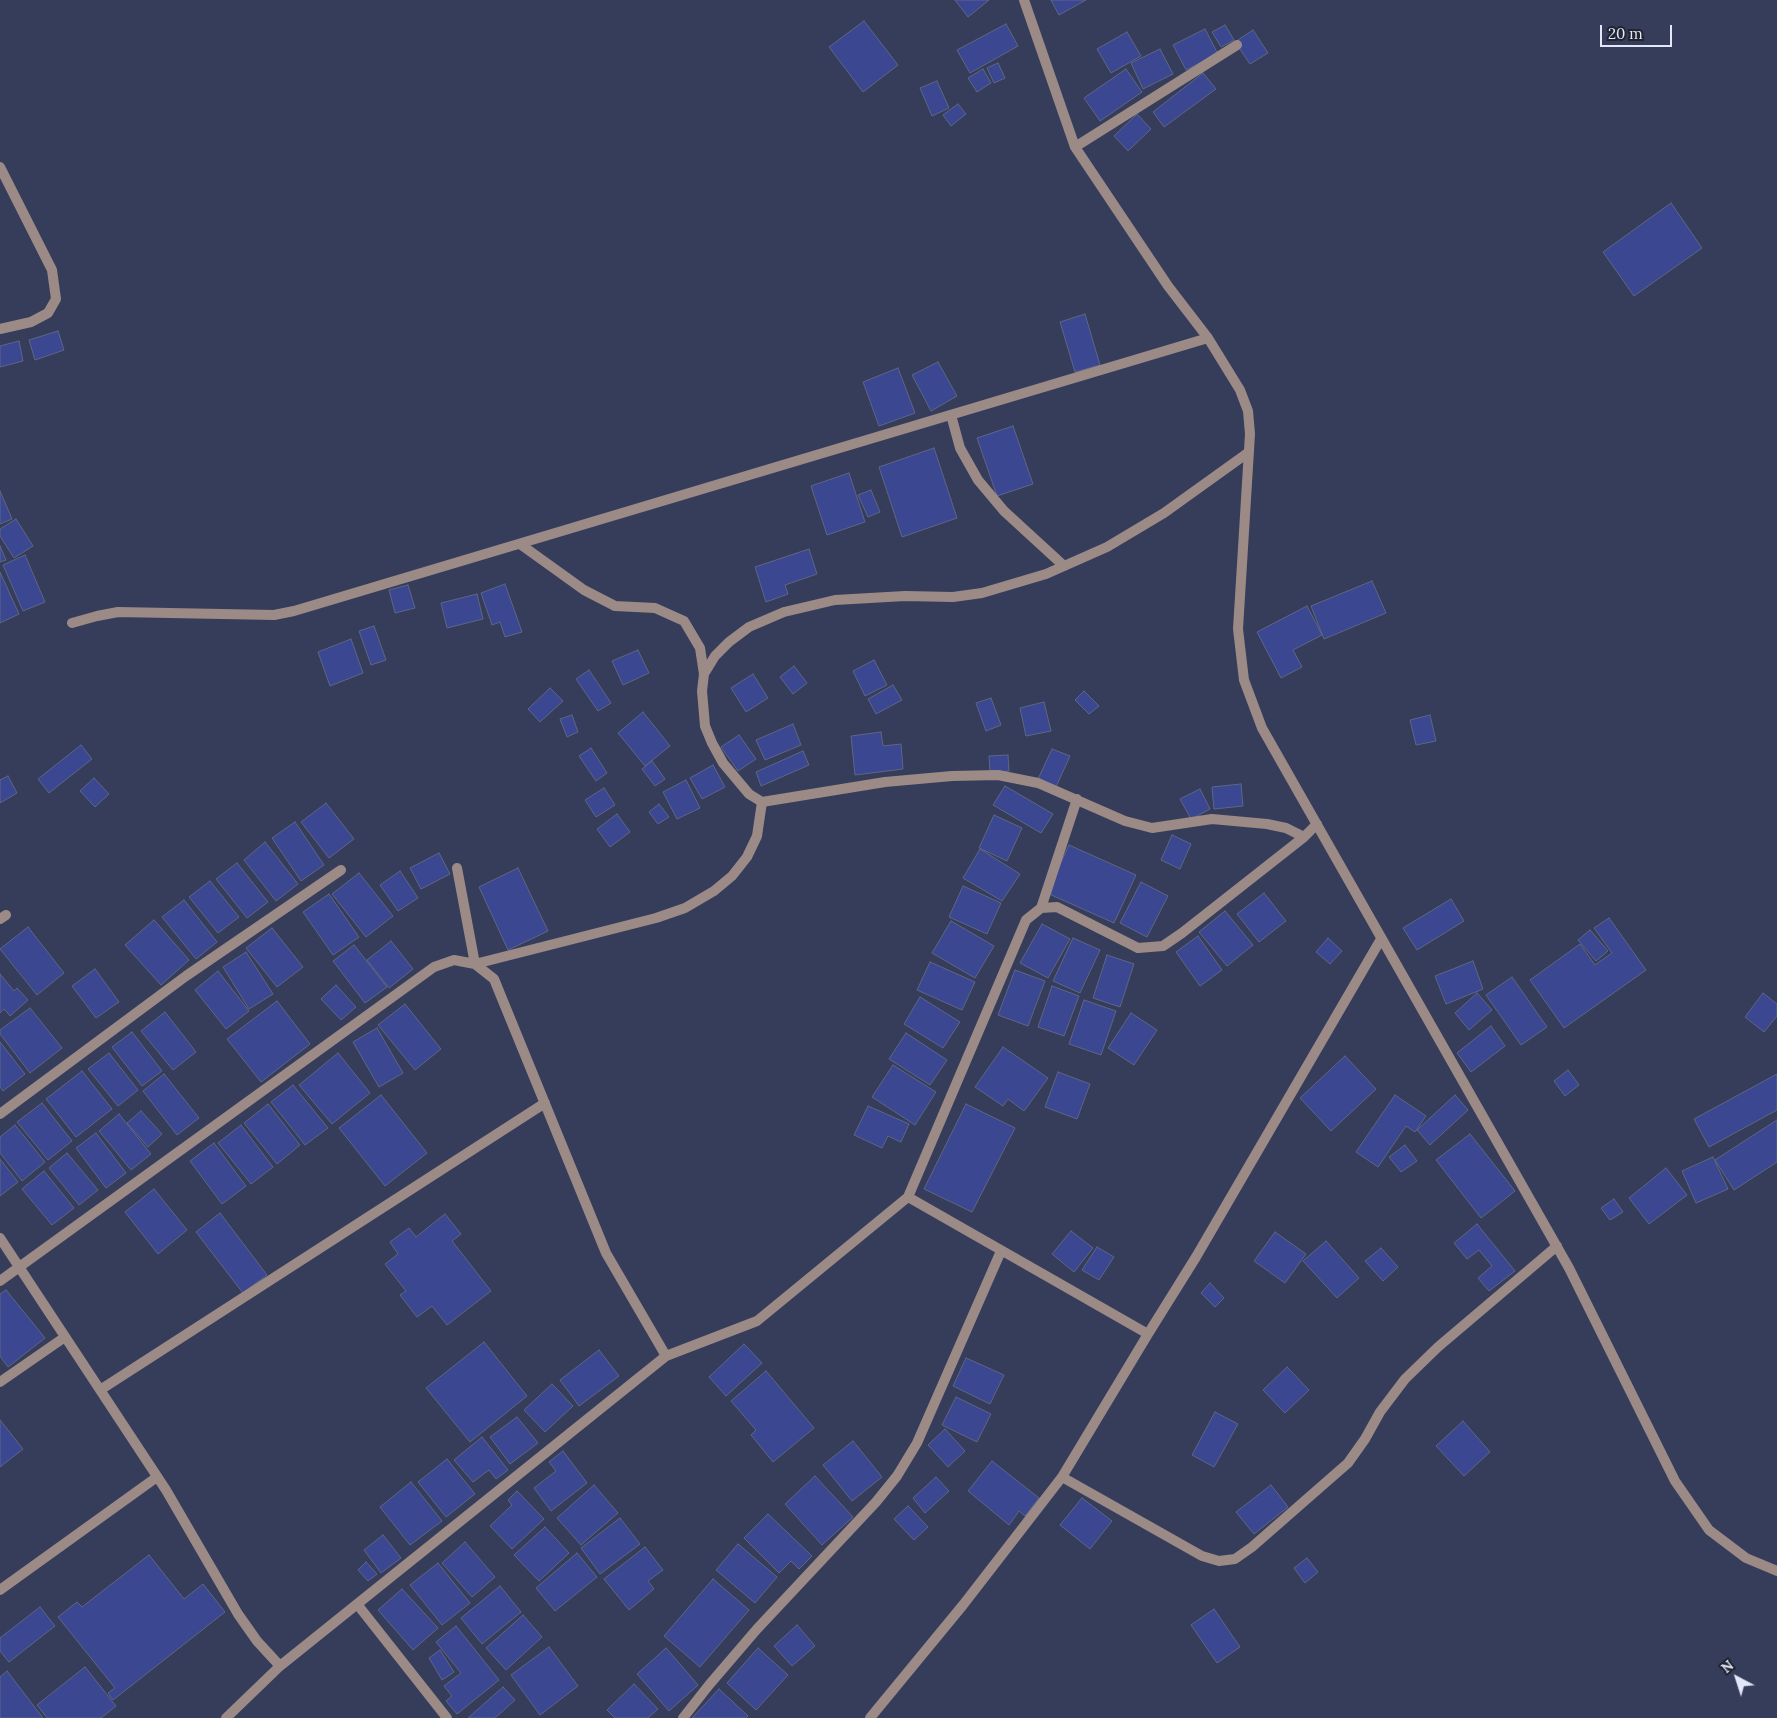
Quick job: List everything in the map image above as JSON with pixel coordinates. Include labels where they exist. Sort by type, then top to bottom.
[{"type":"street","points":[[1024,0],[1075,147],[1168,286],[1208,338],[1240,390],[1248,411],[1250,434],[1238,628],[1244,680],[1262,728],[1557,1246],[1676,1481],[1709,1530],[1746,1558],[1777,1571]]},
{"type":"street","points":[[1075,147],[1237,45]]},
{"type":"street","points":[[0,167],[52,270],[56,299],[48,313],[31,322],[0,329]]},
{"type":"street","points":[[72,623],[118,612],[274,614],[294,611],[1208,338]]},
{"type":"street","points":[[952,415],[960,448],[978,480],[1004,511],[1064,566]]},
{"type":"street","points":[[704,674],[715,656],[730,642],[750,627],[784,612],[835,600],[905,596],[953,597],[982,593],[1046,574],[1107,547],[1164,513],[1249,452]]},
{"type":"street","points":[[520,544],[584,590],[615,606],[655,608],[684,621],[700,648],[704,674],[702,691],[705,726],[712,743],[736,780],[749,794],[762,802],[885,782],[952,776],[998,775],[1038,783],[1125,821],[1152,828],[1212,819],[1267,824],[1286,828],[1304,837]]},
{"type":"street","points":[[226,1718],[280,1666],[666,1356],[758,1321],[908,1198],[1026,920],[1041,908],[1077,799]]},
{"type":"street","points":[[0,1281],[434,966],[454,960],[475,964],[656,918],[692,903],[714,891],[747,858],[757,836],[762,802]]},
{"type":"street","points":[[1041,908],[1057,907],[1138,948],[1163,946],[1304,837],[1317,824]]},
{"type":"street","points":[[457,868],[475,964],[494,979],[606,1253],[666,1356]]},
{"type":"street","points":[[0,1114],[186,976],[341,870]]},
{"type":"street","points":[[870,1718],[963,1605],[1062,1477],[1196,1257],[1381,939]]},
{"type":"street","points":[[100,1390],[545,1103]]},
{"type":"street","points":[[908,1198],[1148,1334]]},
{"type":"street","points":[[0,1238],[157,1477],[211,1565],[238,1614],[257,1641],[280,1666]]},
{"type":"street","points":[[1062,1477],[1202,1556],[1218,1562],[1235,1558],[1252,1547],[1348,1462],[1365,1439],[1380,1412],[1412,1372],[1438,1347],[1557,1246]]},
{"type":"street","points":[[683,1718],[757,1629],[898,1476],[917,1443],[1001,1251]]},
{"type":"street","points":[[0,1382],[65,1338]]},
{"type":"street","points":[[0,1590],[157,1477]]},
{"type":"street","points":[[357,1604],[447,1718]]},
{"type":"building","points":[[955,0],[989,0],[968,17]]},
{"type":"building","points":[[1051,0],[1086,0],[1059,15]]},
{"type":"building","points":[[864,21],[898,65],[863,92],[829,47]]},
{"type":"building","points":[[1006,24],[1018,46],[970,73],[957,50]]},
{"type":"building","points":[[1225,25],[1234,40],[1221,47],[1212,32]]},
{"type":"building","points":[[1205,29],[1218,54],[1186,70],[1173,45]]},
{"type":"building","points":[[1253,30],[1268,53],[1250,64],[1235,42]]},
{"type":"building","points":[[1127,32],[1141,56],[1111,73],[1097,49]]},
{"type":"building","points":[[1160,49],[1173,74],[1143,89],[1131,63]]},
{"type":"building","points":[[998,63],[1005,78],[994,83],[987,68]]},
{"type":"building","points":[[983,69],[991,83],[977,92],[968,78]]},
{"type":"building","points":[[1126,69],[1142,92],[1100,121],[1084,98]]},
{"type":"building","points":[[1203,73],[1216,89],[1164,127],[1153,112]]},
{"type":"building","points":[[937,81],[949,108],[932,116],[920,88]]},
{"type":"building","points":[[958,104],[966,114],[951,126],[943,115]]},
{"type":"building","points":[[1137,114],[1151,129],[1128,151],[1114,136]]},
{"type":"building","points":[[1671,203],[1702,248],[1634,296],[1603,252]]},
{"type":"building","points":[[1085,314],[1100,365],[1075,372],[1060,322]]},
{"type":"building","points":[[58,331],[64,350],[35,360],[29,340]]},
{"type":"building","points":[[19,341],[23,361],[0,367],[0,346]]},
{"type":"building","points":[[938,362],[957,396],[931,411],[912,375]]},
{"type":"building","points":[[898,368],[915,413],[879,426],[863,382]]},
{"type":"building","points":[[1013,426],[1033,484],[997,496],[977,438]]},
{"type":"building","points":[[934,448],[957,518],[902,537],[879,467]]},
{"type":"building","points":[[849,473],[865,522],[827,535],[811,486]]},
{"type":"building","points":[[871,490],[880,512],[868,517],[858,495]]},
{"type":"building","points":[[0,491],[12,519],[0,524]]},
{"type":"building","points":[[16,519],[33,546],[14,558],[0,536],[0,529]]},
{"type":"building","points":[[0,546],[6,560],[0,562]]},
{"type":"building","points":[[809,549],[817,574],[785,585],[788,594],[766,602],[755,567]]},
{"type":"building","points":[[25,555],[45,602],[23,611],[3,565]]},
{"type":"building","points":[[0,572],[19,614],[0,623]]},
{"type":"building","points":[[1372,581],[1386,613],[1324,639],[1311,606]]},
{"type":"building","points":[[505,584],[522,632],[505,637],[500,622],[492,625],[481,593]]},
{"type":"building","points":[[408,585],[415,608],[395,613],[389,590]]},
{"type":"building","points":[[477,594],[483,619],[447,628],[441,603]]},
{"type":"building","points":[[1307,606],[1322,635],[1293,650],[1302,667],[1281,678],[1257,632]]},
{"type":"building","points":[[374,626],[386,660],[371,665],[359,631]]},
{"type":"building","points":[[351,639],[363,673],[330,686],[318,652]]},
{"type":"building","points":[[638,650],[649,673],[623,685],[612,661]]},
{"type":"building","points":[[874,660],[887,685],[865,696],[853,671]]},
{"type":"building","points":[[794,666],[807,683],[793,694],[780,677]]},
{"type":"building","points":[[589,670],[611,703],[598,711],[576,679]]},
{"type":"building","points":[[753,674],[768,698],[746,712],[731,688]]},
{"type":"building","points":[[893,685],[902,700],[876,714],[868,699]]},
{"type":"building","points":[[550,688],[563,701],[540,722],[528,709]]},
{"type":"building","points":[[1084,691],[1099,706],[1089,714],[1075,700]]},
{"type":"building","points":[[991,698],[1001,725],[986,731],[976,703]]},
{"type":"building","points":[[1044,702],[1051,731],[1026,736],[1020,708]]},
{"type":"building","points":[[643,712],[670,746],[645,766],[618,733]]},
{"type":"building","points":[[572,715],[578,732],[567,737],[560,719]]},
{"type":"building","points":[[1430,715],[1436,741],[1416,745],[1410,720]]},
{"type":"building","points":[[793,724],[801,745],[765,760],[756,740]]},
{"type":"building","points":[[881,732],[883,746],[901,744],[903,769],[855,775],[851,736]]},
{"type":"building","points":[[739,735],[756,759],[738,771],[721,747]]},
{"type":"building","points":[[81,745],[92,759],[49,793],[38,779]]},
{"type":"building","points":[[591,748],[607,773],[596,781],[579,756]]},
{"type":"building","points":[[1052,749],[1070,756],[1056,787],[1038,779]]},
{"type":"building","points":[[803,751],[809,765],[761,786],[756,772]]},
{"type":"building","points":[[1008,755],[1009,771],[990,773],[989,756]]},
{"type":"building","points":[[652,761],[665,779],[655,786],[642,769]]},
{"type":"building","points":[[713,765],[725,787],[702,799],[690,778]]},
{"type":"building","points":[[8,776],[17,793],[0,803],[0,780]]},
{"type":"building","points":[[94,778],[109,794],[95,807],[80,791]]},
{"type":"building","points":[[686,780],[700,808],[677,819],[663,792]]},
{"type":"building","points":[[1241,784],[1243,806],[1214,809],[1212,787]]},
{"type":"building","points":[[1005,786],[1053,814],[1041,833],[993,805]]},
{"type":"building","points":[[604,788],[615,805],[596,817],[585,800]]},
{"type":"building","points":[[1200,789],[1210,809],[1191,819],[1180,799]]},
{"type":"building","points":[[326,803],[354,839],[329,858],[301,822]]},
{"type":"building","points":[[659,804],[669,817],[658,824],[649,812]]},
{"type":"building","points":[[617,814],[630,832],[610,847],[597,829]]},
{"type":"building","points":[[994,815],[1022,828],[1007,861],[979,848]]},
{"type":"building","points":[[295,822],[324,865],[301,881],[272,838]]},
{"type":"building","points":[[1172,835],[1191,844],[1180,869],[1161,860]]},
{"type":"building","points":[[265,842],[298,884],[276,901],[244,860]]},
{"type":"building","points":[[1069,845],[1136,875],[1114,923],[1047,893]]},
{"type":"building","points":[[980,849],[1020,874],[1002,901],[963,878]]},
{"type":"building","points":[[439,853],[450,874],[421,889],[410,868]]},
{"type":"building","points":[[237,863],[268,902],[247,918],[216,879]]},
{"type":"building","points":[[518,868],[548,931],[508,950],[479,887]]},
{"type":"building","points":[[400,871],[418,898],[398,911],[380,885]]},
{"type":"building","points":[[359,873],[393,916],[366,937],[332,894]]},
{"type":"building","points":[[210,881],[239,917],[218,933],[189,897]]},
{"type":"building","points":[[1141,882],[1168,896],[1147,937],[1120,923]]},
{"type":"building","points":[[963,886],[1001,903],[987,934],[949,917]]},
{"type":"building","points":[[1264,893],[1286,921],[1259,942],[1237,914]]},
{"type":"building","points":[[329,894],[359,937],[333,955],[303,912]]},
{"type":"building","points":[[1451,899],[1464,921],[1417,950],[1403,928]]},
{"type":"building","points":[[184,900],[217,942],[196,959],[162,917]]},
{"type":"building","points":[[1225,911],[1253,945],[1227,966],[1199,932]]},
{"type":"building","points":[[1609,918],[1646,970],[1564,1028],[1530,980],[1580,944],[1595,965],[1612,953],[1594,928]]},
{"type":"building","points":[[154,920],[189,960],[161,985],[125,945]]},
{"type":"building","points":[[951,921],[994,946],[975,978],[932,953]]},
{"type":"building","points":[[1042,924],[1070,939],[1048,978],[1020,963]]},
{"type":"building","points":[[28,927],[64,973],[37,995],[0,949]]},
{"type":"building","points":[[272,928],[303,967],[277,987],[246,948]]},
{"type":"building","points":[[1590,930],[1608,951],[1596,961],[1578,940]]},
{"type":"building","points":[[1198,936],[1222,970],[1200,986],[1176,952]]},
{"type":"building","points":[[1073,938],[1100,950],[1080,993],[1053,981]]},
{"type":"building","points":[[1328,938],[1342,951],[1330,964],[1316,952]]},
{"type":"building","points":[[391,941],[413,969],[389,988],[367,960]]},
{"type":"building","points":[[354,945],[387,987],[365,1003],[333,961]]},
{"type":"building","points":[[246,952],[273,994],[249,1009],[223,967]]},
{"type":"building","points":[[1107,955],[1134,964],[1120,1007],[1093,998]]},
{"type":"building","points":[[1473,961],[1483,989],[1446,1004],[1435,976]]},
{"type":"building","points":[[930,962],[975,982],[962,1010],[917,990]]},
{"type":"building","points":[[95,969],[119,1002],[96,1018],[72,986]]},
{"type":"building","points":[[1015,970],[1045,981],[1028,1026],[998,1015]]},
{"type":"building","points":[[218,971],[249,1011],[226,1029],[195,990]]},
{"type":"building","points":[[0,974],[14,991],[17,988],[28,1000],[10,1016],[4,1009],[0,1013]]},
{"type":"building","points":[[1512,977],[1547,1027],[1521,1045],[1486,995]]},
{"type":"building","points":[[336,985],[356,1007],[341,1020],[321,999]]},
{"type":"building","points":[[1052,986],[1079,996],[1064,1036],[1038,1027]]},
{"type":"building","points":[[1477,993],[1492,1010],[1469,1030],[1455,1013]]},
{"type":"building","points":[[1763,993],[1777,1004],[1777,1016],[1764,1032],[1745,1017]]},
{"type":"building","points":[[920,997],[960,1022],[943,1048],[904,1024]]},
{"type":"building","points":[[1084,1000],[1116,1011],[1101,1055],[1069,1044]]},
{"type":"building","points":[[277,1001],[310,1044],[261,1082],[227,1039]]},
{"type":"building","points":[[405,1004],[441,1049],[415,1070],[378,1025]]},
{"type":"building","points":[[30,1008],[62,1048],[30,1073],[0,1034],[0,1030]]},
{"type":"building","points":[[165,1012],[196,1052],[173,1070],[141,1031]]},
{"type":"building","points":[[1131,1013],[1157,1030],[1134,1065],[1108,1048]]},
{"type":"building","points":[[1491,1026],[1505,1046],[1471,1072],[1457,1053]]},
{"type":"building","points":[[377,1028],[403,1073],[379,1087],[353,1042]]},
{"type":"building","points":[[132,1032],[162,1071],[142,1086],[112,1047]]},
{"type":"building","points":[[906,1033],[947,1060],[930,1085],[889,1059]]},
{"type":"building","points":[[0,1042],[25,1074],[3,1091],[0,1087]]},
{"type":"building","points":[[1003,1047],[1048,1078],[1024,1111],[1008,1099],[1003,1106],[975,1087]]},
{"type":"building","points":[[109,1053],[138,1090],[118,1106],[88,1069]]},
{"type":"building","points":[[338,1053],[370,1093],[332,1124],[299,1085]]},
{"type":"building","points":[[1345,1056],[1376,1089],[1331,1131],[1300,1098]]},
{"type":"building","points":[[893,1065],[936,1092],[915,1125],[872,1097]]},
{"type":"building","points":[[1568,1070],[1579,1085],[1565,1096],[1554,1081]]},
{"type":"building","points":[[82,1071],[112,1109],[76,1137],[46,1099]]},
{"type":"building","points":[[1058,1072],[1090,1084],[1077,1119],[1045,1107]]},
{"type":"building","points":[[164,1074],[199,1118],[177,1135],[143,1091]]},
{"type":"building","points":[[1777,1074],[1777,1110],[1709,1147],[1694,1119]]},
{"type":"building","points":[[293,1085],[328,1128],[305,1145],[271,1102]]},
{"type":"building","points":[[381,1095],[427,1153],[385,1186],[339,1128]]},
{"type":"building","points":[[1395,1095],[1426,1116],[1415,1132],[1406,1126],[1378,1167],[1356,1152]]},
{"type":"building","points":[[1455,1095],[1468,1110],[1430,1145],[1417,1130]]},
{"type":"building","points":[[42,1103],[72,1141],[48,1160],[17,1122]]},
{"type":"building","points":[[268,1104],[300,1145],[277,1164],[244,1123]]},
{"type":"building","points":[[966,1104],[1015,1128],[972,1212],[924,1189]]},
{"type":"building","points":[[868,1106],[909,1124],[901,1142],[888,1136],[882,1148],[854,1135]]},
{"type":"building","points":[[141,1111],[162,1134],[148,1147],[127,1123]]},
{"type":"building","points":[[119,1114],[151,1154],[131,1170],[99,1131]]},
{"type":"building","points":[[1777,1120],[1777,1162],[1734,1190],[1715,1160]]},
{"type":"building","points":[[15,1125],[45,1162],[22,1181],[0,1153],[0,1137]]},
{"type":"building","points":[[241,1125],[273,1167],[251,1184],[218,1143]]},
{"type":"building","points":[[96,1133],[126,1173],[106,1188],[76,1148]]},
{"type":"building","points":[[1470,1134],[1515,1191],[1481,1218],[1436,1160]]},
{"type":"building","points":[[214,1143],[246,1186],[222,1204],[190,1161]]},
{"type":"building","points":[[1405,1145],[1417,1161],[1401,1172],[1389,1157]]},
{"type":"building","points":[[67,1153],[98,1190],[79,1205],[49,1168]]},
{"type":"building","points":[[1713,1157],[1728,1189],[1696,1203],[1682,1171]]},
{"type":"building","points":[[0,1159],[18,1182],[0,1196]]},
{"type":"building","points":[[1666,1168],[1687,1195],[1649,1224],[1629,1198]]},
{"type":"building","points":[[44,1171],[74,1208],[52,1225],[22,1189]]},
{"type":"building","points":[[154,1189],[187,1230],[158,1254],[125,1212]]},
{"type":"building","points":[[1614,1199],[1623,1212],[1610,1220],[1601,1208]]},
{"type":"building","points":[[220,1213],[267,1275],[243,1293],[196,1232]]},
{"type":"building","points":[[445,1214],[461,1234],[452,1241],[491,1291],[447,1325],[432,1306],[417,1317],[400,1295],[406,1291],[385,1264],[398,1254],[390,1242],[409,1228],[416,1237]]},
{"type":"building","points":[[1477,1224],[1515,1271],[1489,1291],[1478,1278],[1492,1266],[1479,1250],[1467,1259],[1454,1243]]},
{"type":"building","points":[[1071,1231],[1093,1248],[1074,1272],[1052,1254]]},
{"type":"building","points":[[1275,1232],[1306,1254],[1285,1283],[1254,1261]]},
{"type":"building","points":[[1326,1241],[1359,1278],[1337,1298],[1303,1261]]},
{"type":"building","points":[[1097,1247],[1114,1257],[1099,1280],[1082,1270]]},
{"type":"building","points":[[1381,1248],[1398,1267],[1383,1281],[1365,1261]]},
{"type":"building","points":[[1210,1283],[1224,1298],[1215,1307],[1201,1293]]},
{"type":"building","points":[[6,1290],[45,1338],[8,1367],[0,1356],[0,1294]]},
{"type":"building","points":[[484,1342],[527,1396],[470,1442],[426,1388]]},
{"type":"building","points":[[744,1344],[762,1363],[726,1396],[709,1377]]},
{"type":"building","points":[[599,1350],[619,1376],[579,1406],[560,1380]]},
{"type":"building","points":[[966,1358],[1004,1375],[990,1404],[953,1386]]},
{"type":"building","points":[[1287,1367],[1309,1390],[1285,1413],[1263,1390]]},
{"type":"building","points":[[766,1371],[814,1428],[773,1462],[751,1435],[756,1430],[731,1401]]},
{"type":"building","points":[[552,1384],[573,1406],[545,1432],[524,1410]]},
{"type":"building","points":[[956,1397],[991,1414],[977,1442],[942,1425]]},
{"type":"building","points":[[1215,1412],[1238,1424],[1214,1467],[1192,1455]]},
{"type":"building","points":[[517,1417],[538,1443],[510,1464],[490,1437]]},
{"type":"building","points":[[0,1420],[23,1449],[0,1467]]},
{"type":"building","points":[[1463,1421],[1490,1452],[1464,1476],[1436,1446]]},
{"type":"building","points":[[945,1429],[965,1451],[948,1467],[928,1445]]},
{"type":"building","points":[[482,1437],[508,1470],[496,1479],[489,1470],[473,1482],[454,1460]]},
{"type":"building","points":[[853,1441],[882,1477],[852,1501],[823,1465]]},
{"type":"building","points":[[563,1451],[587,1483],[551,1511],[534,1488],[556,1471],[549,1462]]},
{"type":"building","points":[[447,1459],[475,1494],[446,1517],[418,1482]]},
{"type":"building","points":[[992,1461],[1039,1498],[1025,1516],[1019,1511],[1009,1525],[968,1491]]},
{"type":"building","points":[[815,1476],[853,1517],[822,1545],[785,1504]]},
{"type":"building","points":[[936,1477],[949,1491],[925,1513],[913,1498]]},
{"type":"building","points":[[411,1482],[442,1521],[410,1545],[380,1507]]},
{"type":"building","points":[[594,1485],[618,1513],[581,1545],[557,1518]]},
{"type":"building","points":[[1271,1485],[1288,1507],[1254,1534],[1236,1512]]},
{"type":"building","points":[[517,1491],[544,1519],[512,1549],[490,1526],[512,1505],[508,1500]]},
{"type":"building","points":[[1082,1498],[1112,1521],[1090,1549],[1060,1525]]},
{"type":"building","points":[[908,1506],[928,1527],[914,1540],[894,1519]]},
{"type":"building","points":[[768,1514],[812,1556],[799,1569],[791,1561],[779,1573],[744,1538]]},
{"type":"building","points":[[620,1518],[640,1544],[600,1574],[581,1548]]},
{"type":"building","points":[[545,1527],[569,1553],[539,1581],[514,1555]]},
{"type":"building","points":[[383,1535],[401,1558],[381,1573],[364,1550]]},
{"type":"building","points":[[465,1542],[495,1577],[472,1597],[442,1563]]},
{"type":"building","points":[[738,1544],[777,1577],[755,1603],[716,1570]]},
{"type":"building","points":[[645,1547],[663,1570],[648,1581],[654,1589],[629,1610],[604,1579]]},
{"type":"building","points":[[577,1553],[597,1577],[555,1611],[536,1588]]},
{"type":"building","points":[[149,1555],[184,1599],[203,1584],[225,1612],[113,1700],[108,1693],[115,1688],[58,1617],[77,1602],[82,1607]]},
{"type":"building","points":[[1307,1558],[1318,1572],[1305,1583],[1294,1568]]},
{"type":"building","points":[[366,1562],[377,1574],[368,1581],[358,1570]]},
{"type":"building","points":[[438,1563],[470,1603],[442,1625],[410,1585]]},
{"type":"building","points":[[713,1579],[749,1610],[700,1667],[664,1636]]},
{"type":"building","points":[[500,1586],[521,1612],[482,1644],[461,1618]]},
{"type":"building","points":[[402,1589],[438,1628],[413,1650],[378,1610]]},
{"type":"building","points":[[40,1607],[55,1626],[9,1662],[0,1651],[0,1638]]},
{"type":"building","points":[[1214,1609],[1240,1647],[1217,1663],[1191,1625]]},
{"type":"building","points":[[523,1615],[542,1637],[506,1670],[486,1648]]},
{"type":"building","points":[[797,1625],[815,1646],[792,1666],[774,1646]]},
{"type":"building","points":[[456,1626],[499,1680],[457,1714],[446,1701],[452,1696],[444,1686],[461,1673],[436,1642]]},
{"type":"building","points":[[549,1647],[578,1686],[540,1715],[511,1675]]},
{"type":"building","points":[[666,1648],[698,1685],[669,1711],[637,1674]]},
{"type":"building","points":[[758,1648],[788,1675],[756,1710],[727,1683]]},
{"type":"building","points":[[440,1650],[454,1672],[442,1680],[429,1658]]},
{"type":"building","points":[[85,1667],[116,1706],[101,1718],[47,1718],[37,1705]]},
{"type":"building","points":[[7,1671],[43,1718],[0,1718],[0,1677]]},
{"type":"building","points":[[634,1684],[658,1709],[648,1718],[615,1718],[607,1710]]},
{"type":"building","points":[[503,1687],[515,1700],[495,1718],[468,1718]]},
{"type":"building","points":[[719,1689],[748,1716],[746,1718],[692,1718]]}]
